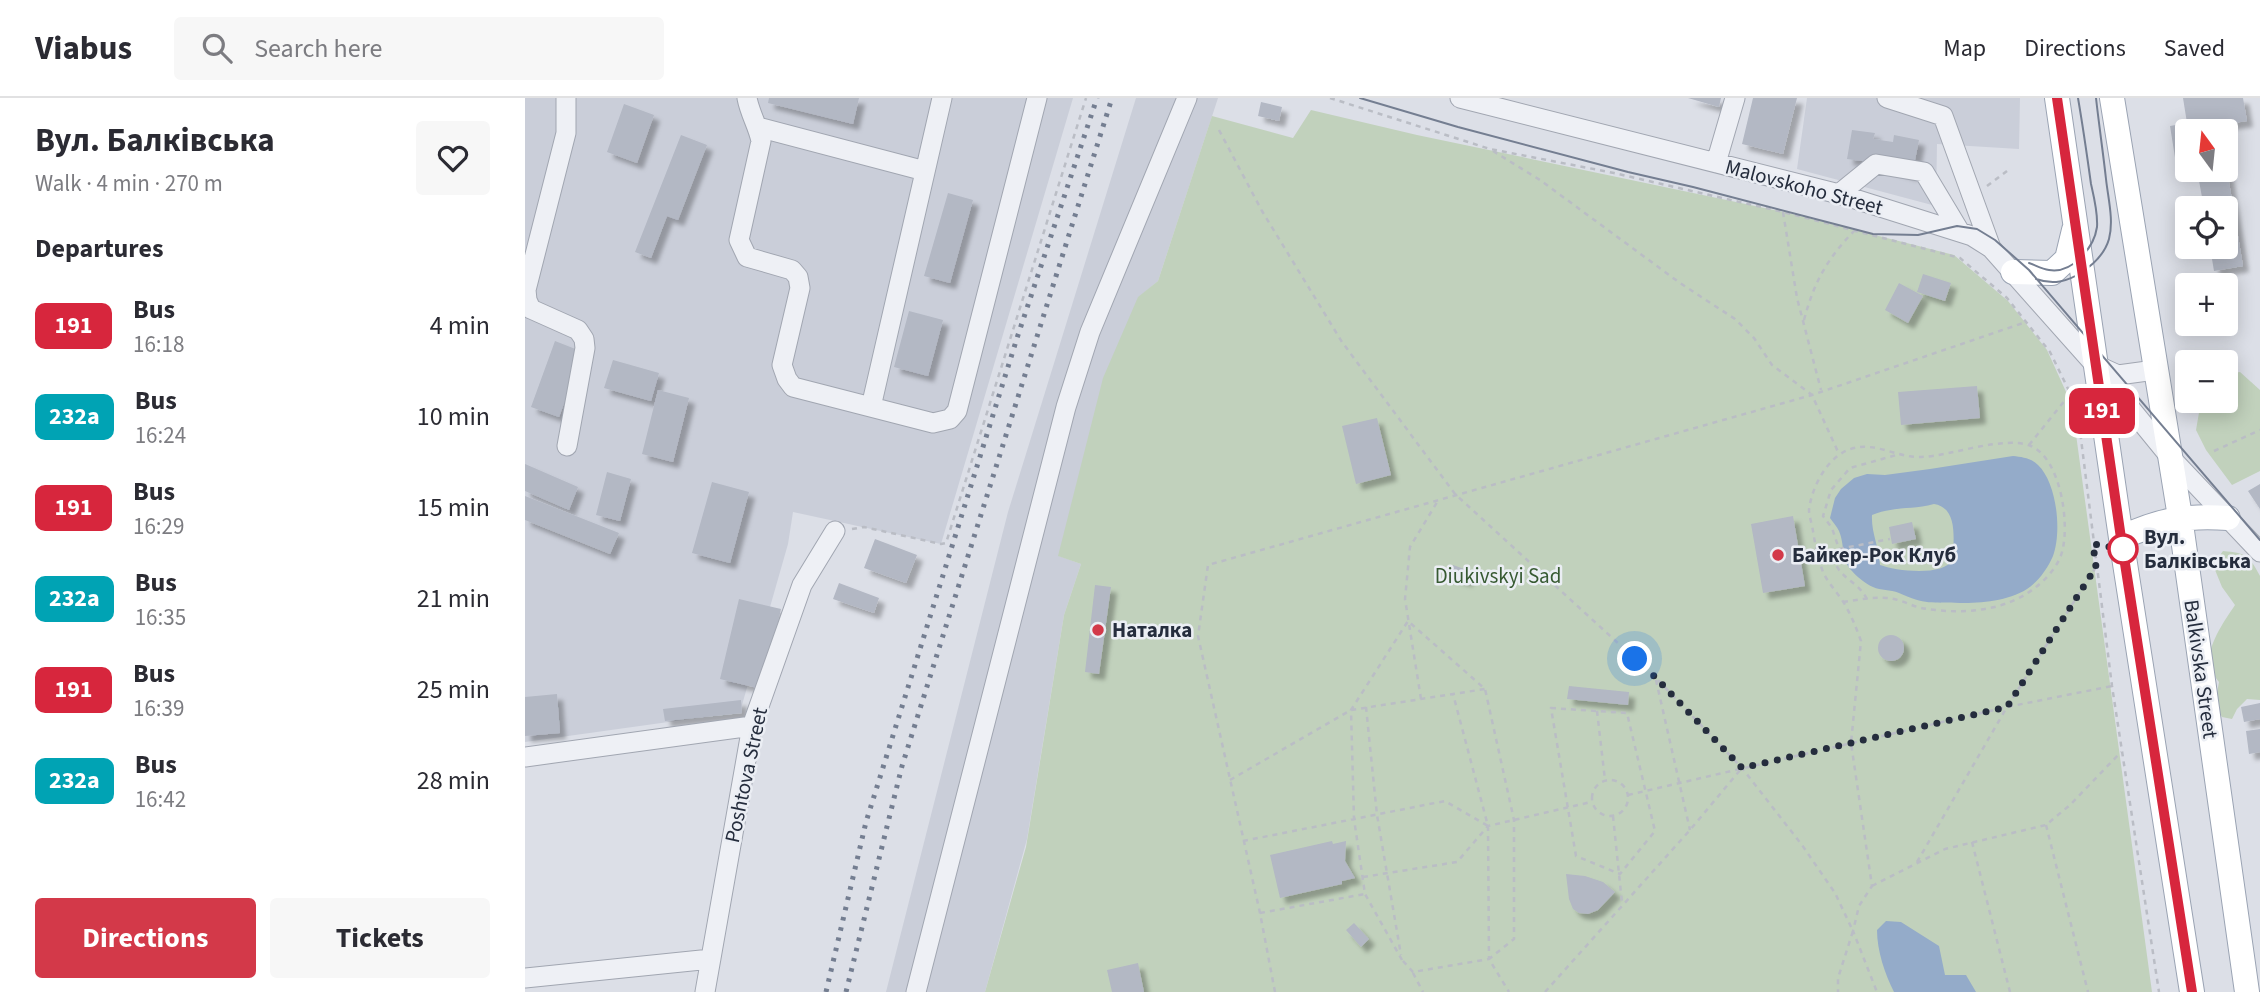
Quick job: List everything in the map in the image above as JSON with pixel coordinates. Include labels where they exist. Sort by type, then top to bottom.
[{"type":"main road","points":[[2057,98],[2121,538],[2192,992]]},
{"type":"main road","name":"Balkivska Street","points":[[2112,98],[2180,517],[2247,992]]},
{"type":"main road","points":[[2013,272],[2052,273],[2067,259],[2076,222]]},
{"type":"main road","points":[[2121,538],[2151,525],[2180,517],[2228,518]]},
{"type":"street","points":[[566,98],[566,133],[526,290],[531,309],[578,330],[584,338],[585,348],[567,446]]},
{"type":"street","points":[[747,98],[750,115],[758,127],[761,141],[740,240],[747,257],[792,271],[798,277],[800,288],[782,365],[787,379],[793,387],[933,423],[950,419],[957,411],[1037,98]]},
{"type":"street","points":[[871,407],[942,98]]},
{"type":"street","points":[[916,992],[1066,407],[1090,332],[1187,98]]},
{"type":"street","points":[[1716,163],[1735,98]]},
{"type":"street","points":[[1887,98],[1943,116],[1991,247]]},
{"type":"street","name":"Malovskoho Street","points":[[1470,99],[1839,194],[1960,232],[1991,247],[2095,365],[2170,457],[2260,552]]},
{"type":"street","points":[[758,127],[925,171]]},
{"type":"street","points":[[1839,194],[1876,164],[1924,172],[1960,232]]},
{"type":"street","points":[[2095,365],[2118,375],[2155,370]]},
{"type":"street","name":"Poshtova Street","points":[[705,992],[752,726],[802,585],[835,531]]},
{"type":"street","points":[[525,757],[752,726]]},
{"type":"street","points":[[525,978],[711,959]]},
{"type":"path","points":[[835,531],[864,527],[946,543],[1086,98]]},
{"type":"path","points":[[1330,98],[1490,149],[1783,212],[1960,258],[2007,298],[2050,352],[2077,407],[2112,686],[2159,992]]},
{"type":"path","points":[[1219,131],[1262,211],[1342,342],[1455,494],[1655,677],[1742,768],[1802,845],[1835,893],[1877,992]]},
{"type":"path","points":[[1490,149],[1540,180],[1680,283],[1735,319],[1754,338],[1772,365],[1812,395],[1839,454]]},
{"type":"path","points":[[1783,212],[1803,323],[1822,391]]},
{"type":"path","points":[[1803,323],[1810,295],[1820,273],[1835,250],[1854,231]]},
{"type":"path","points":[[1275,992],[1198,636],[1208,565],[1812,395],[2026,323]]},
{"type":"path","points":[[2029,445],[2070,394]]},
{"type":"path","points":[[2214,451],[2260,430]]},
{"type":"path","points":[[1843,602],[1888,597],[1920,608],[1946,610],[1991,609],[2013,601],[2046,578],[2063,551],[2062,500],[2051,465],[2042,453],[2029,445],[2012,443],[1919,457],[1880,447],[1856,448],[1839,454],[1824,470],[1809,510],[1824,574],[1856,625],[1861,641],[1851,743],[1872,886]]},
{"type":"path","points":[[1839,549],[1832,528],[1823,516],[1831,490],[1850,468],[1900,454]]},
{"type":"path","points":[[1421,699],[1405,599],[1410,547],[1439,499]]},
{"type":"path","points":[[1867,598],[1862,590],[1837,571],[1833,558],[1839,549],[1890,539]]},
{"type":"path","points":[[1917,862],[2007,707],[2096,567]]},
{"type":"path","points":[[1408,621],[1485,689],[1514,820],[1514,939],[1489,959],[1413,972]]},
{"type":"path","points":[[1408,621],[1351,710],[1353,819],[1365,894],[1423,992]]},
{"type":"path","points":[[1655,677],[1690,830]]},
{"type":"path","points":[[1628,795],[2007,707],[2112,686]]},
{"type":"path","points":[[1230,780],[1351,710],[1485,689]]},
{"type":"path","points":[[1453,694],[1488,826],[1489,959],[1509,992]]},
{"type":"path","points":[[1366,707],[1385,873],[1402,960]]},
{"type":"path","points":[[1551,708],[1627,713],[1655,831],[1620,874],[1576,856],[1551,708]]},
{"type":"path","points":[[1597,711],[1605,780]]},
{"type":"path","points":[[1838,992],[1838,978],[1859,906],[1872,886],[1945,849],[2046,825],[2070,805],[2122,751]]},
{"type":"path","points":[[1545,992],[1742,768]]},
{"type":"path","points":[[1605,780],[1622,784],[1628,795],[1623,811],[1613,816],[1602,815],[1591,802],[1596,786],[1605,780]]},
{"type":"path","points":[[1243,841],[1444,801],[1488,826]]},
{"type":"path","points":[[1363,877],[1457,862],[1488,826],[1591,802]]},
{"type":"path","points":[[1613,816],[1622,905]]},
{"type":"path","points":[[2046,825],[2088,992]]},
{"type":"path","points":[[1972,842],[2010,992]]},
{"type":"path","points":[[1259,914],[1365,894]]},
{"type":"shaded area","points":[[525,98],[1073,98],[941,544],[793,512],[788,544],[740,712],[525,742]]},
{"type":"shaded area","points":[[1136,98],[1218,98],[1158,281],[1138,298],[1059,556],[1081,564],[1064,615],[1027,839],[985,992],[886,992],[1008,512]]},
{"type":"shaded area","points":[[1807,98],[2020,98],[2019,149],[1937,144],[1936,201],[1932,205],[1797,169]]},
{"type":"green space","name":"Diukivskyi Sad","points":[[1311,110],[1784,212],[1954,255],[2008,301],[2047,350],[2072,405],[2152,992],[985,992],[1026,847],[1064,615],[1081,564],[1058,556],[1103,378],[1138,297],[1158,281],[1212,116],[1293,138]]},
{"type":"green space","points":[[2238,372],[2260,390],[2260,471],[2232,485],[2206,450],[2196,430],[2199,413],[2238,413]]},
{"type":"green space","points":[[2223,551],[2246,556],[2260,576],[2260,700],[2247,699],[2232,719],[2222,717],[2215,704],[2219,682],[2211,671],[2209,659],[2217,635],[2235,605],[2222,587],[2213,565]]},
{"type":"water","points":[[2013,456],[2029,459],[2038,465],[2050,483],[2056,508],[2057,534],[2053,556],[2035,583],[2020,593],[1995,600],[1935,603],[1876,588],[1854,573],[1846,562],[1839,531],[1830,518],[1835,498],[1841,489],[1854,478],[1867,474],[1885,475]],"holes":[[[1934,504],[1942,507],[1951,518],[1954,535],[1953,559],[1948,565],[1919,571],[1880,565],[1872,515],[1888,510]]]},
{"type":"water","points":[[1886,921],[1901,922],[1939,946],[1945,975],[1966,975],[1976,992],[1894,992],[1882,962],[1877,938],[1877,930]]},
{"type":"building","points":[[769,98],[859,98],[853,124],[768,103]]},
{"type":"building","points":[[1688,98],[1721,98],[1719,107]]},
{"type":"building","points":[[1753,98],[1797,98],[1783,154],[1742,144]]},
{"type":"building","points":[[2183,98],[2243,98],[2247,121],[2238,122],[2238,119],[2186,119]]},
{"type":"building","points":[[1261,102],[1282,107],[1279,121],[1258,116]]},
{"type":"building","points":[[624,104],[654,115],[637,163],[607,152]]},
{"type":"building","points":[[2175,125],[2175,157],[2170,126]]},
{"type":"building","points":[[1852,130],[1875,133],[1873,139],[1893,142],[1894,135],[1919,140],[1912,175],[1870,162],[1847,159]]},
{"type":"building","points":[[681,135],[707,145],[678,220],[667,216],[651,258],[635,252]]},
{"type":"building","points":[[2199,182],[2229,182],[2231,196],[2202,196]]},
{"type":"building","points":[[948,193],[973,200],[950,283],[924,276]]},
{"type":"building","points":[[2238,236],[2243,266],[2214,271],[2212,259],[2238,259]]},
{"type":"building","points":[[1923,274],[1951,283],[1945,301],[1917,292]]},
{"type":"building","points":[[1899,283],[1923,296],[1908,323],[1885,310]]},
{"type":"building","points":[[909,311],[943,320],[928,376],[894,367]]},
{"type":"building","points":[[555,341],[583,352],[559,417],[531,407]]},
{"type":"building","points":[[613,360],[659,373],[651,401],[604,388]]},
{"type":"building","points":[[1977,386],[1980,418],[1901,425],[1898,392]]},
{"type":"building","points":[[658,390],[689,398],[673,462],[642,454]]},
{"type":"building","points":[[1377,418],[1391,475],[1356,484],[1342,426]]},
{"type":"building","points":[[525,464],[578,487],[569,510],[525,491]]},
{"type":"building","points":[[607,472],[631,479],[620,521],[596,515]]},
{"type":"building","points":[[712,482],[749,492],[730,563],[692,553]]},
{"type":"building","points":[[2260,484],[2260,509],[2248,491]]},
{"type":"building","points":[[525,496],[619,533],[610,554],[525,520]]},
{"type":"building","name":"Байкер-Рок Клуб","points":[[1793,516],[1805,586],[1763,593],[1751,524]]},
{"type":"building","points":[[1912,522],[1916,539],[1892,544],[1889,527]]},
{"type":"building","points":[[875,539],[917,555],[906,583],[864,568]]},
{"type":"building","points":[[1453,565],[1470,571],[1466,581],[1449,575]]},
{"type":"building","points":[[839,583],[879,598],[874,613],[833,599]]},
{"type":"building","name":"Наталка","points":[[1095,585],[1111,587],[1099,674],[1085,672]]},
{"type":"building","points":[[739,599],[781,609],[762,689],[720,679]]},
{"type":"building","points":[[1891,635],[1900,639],[1904,648],[1900,657],[1891,661],[1882,657],[1878,648],[1882,639]]},
{"type":"building","points":[[1569,686],[1629,692],[1628,705],[1567,699]]},
{"type":"building","points":[[557,694],[560,733],[525,736],[525,697]]},
{"type":"building","points":[[741,700],[742,713],[665,721],[663,709]]},
{"type":"building","points":[[2260,703],[2260,719],[2244,722],[2241,707]]},
{"type":"building","points":[[2260,729],[2260,752],[2249,754],[2246,731]]},
{"type":"building","points":[[1332,841],[1333,844],[1346,841],[1345,861],[1355,878],[1342,881],[1342,884],[1280,898],[1270,855]]},
{"type":"building","points":[[1566,874],[1603,882],[1615,892],[1598,910],[1588,914],[1579,913],[1573,909],[1569,899]]},
{"type":"building","points":[[1354,923],[1369,939],[1361,947],[1346,930]]},
{"type":"building","points":[[1138,963],[1144,992],[1112,992],[1107,970]]},
{"type":"tram line","points":[[1360,98],[1458,127],[1873,234],[1918,235],[1957,226],[1977,229],[1995,240],[2029,270],[2260,540]]},
{"type":"tram line","points":[[2029,263],[2049,270],[2066,268],[2081,258],[2095,235],[2096,211],[2078,98]]},
{"type":"tram line","points":[[2036,279],[2054,282],[2076,275],[2099,258],[2109,239],[2110,209],[2096,98]]},
{"type":"railway","points":[[826,992],[866,822],[1017,338],[1097,98]]},
{"type":"railway","points":[[846,992],[902,766],[1112,98]]},
{"type":"bus line","name":"191","points":[[2057,98],[2121,538],[2192,992]]},
{"type":"place","name":"Вул. Балківська","points":[[2123,549]]},
{"type":"place","name":"Байкер-Рок Клуб","points":[[1778,555]]},
{"type":"place","name":"Наталка","points":[[1098,630]]},
{"type":"route","points":[[1635,659],[1742,768],[2007,707],[2096,567],[2093,544],[2123,549]]}]
